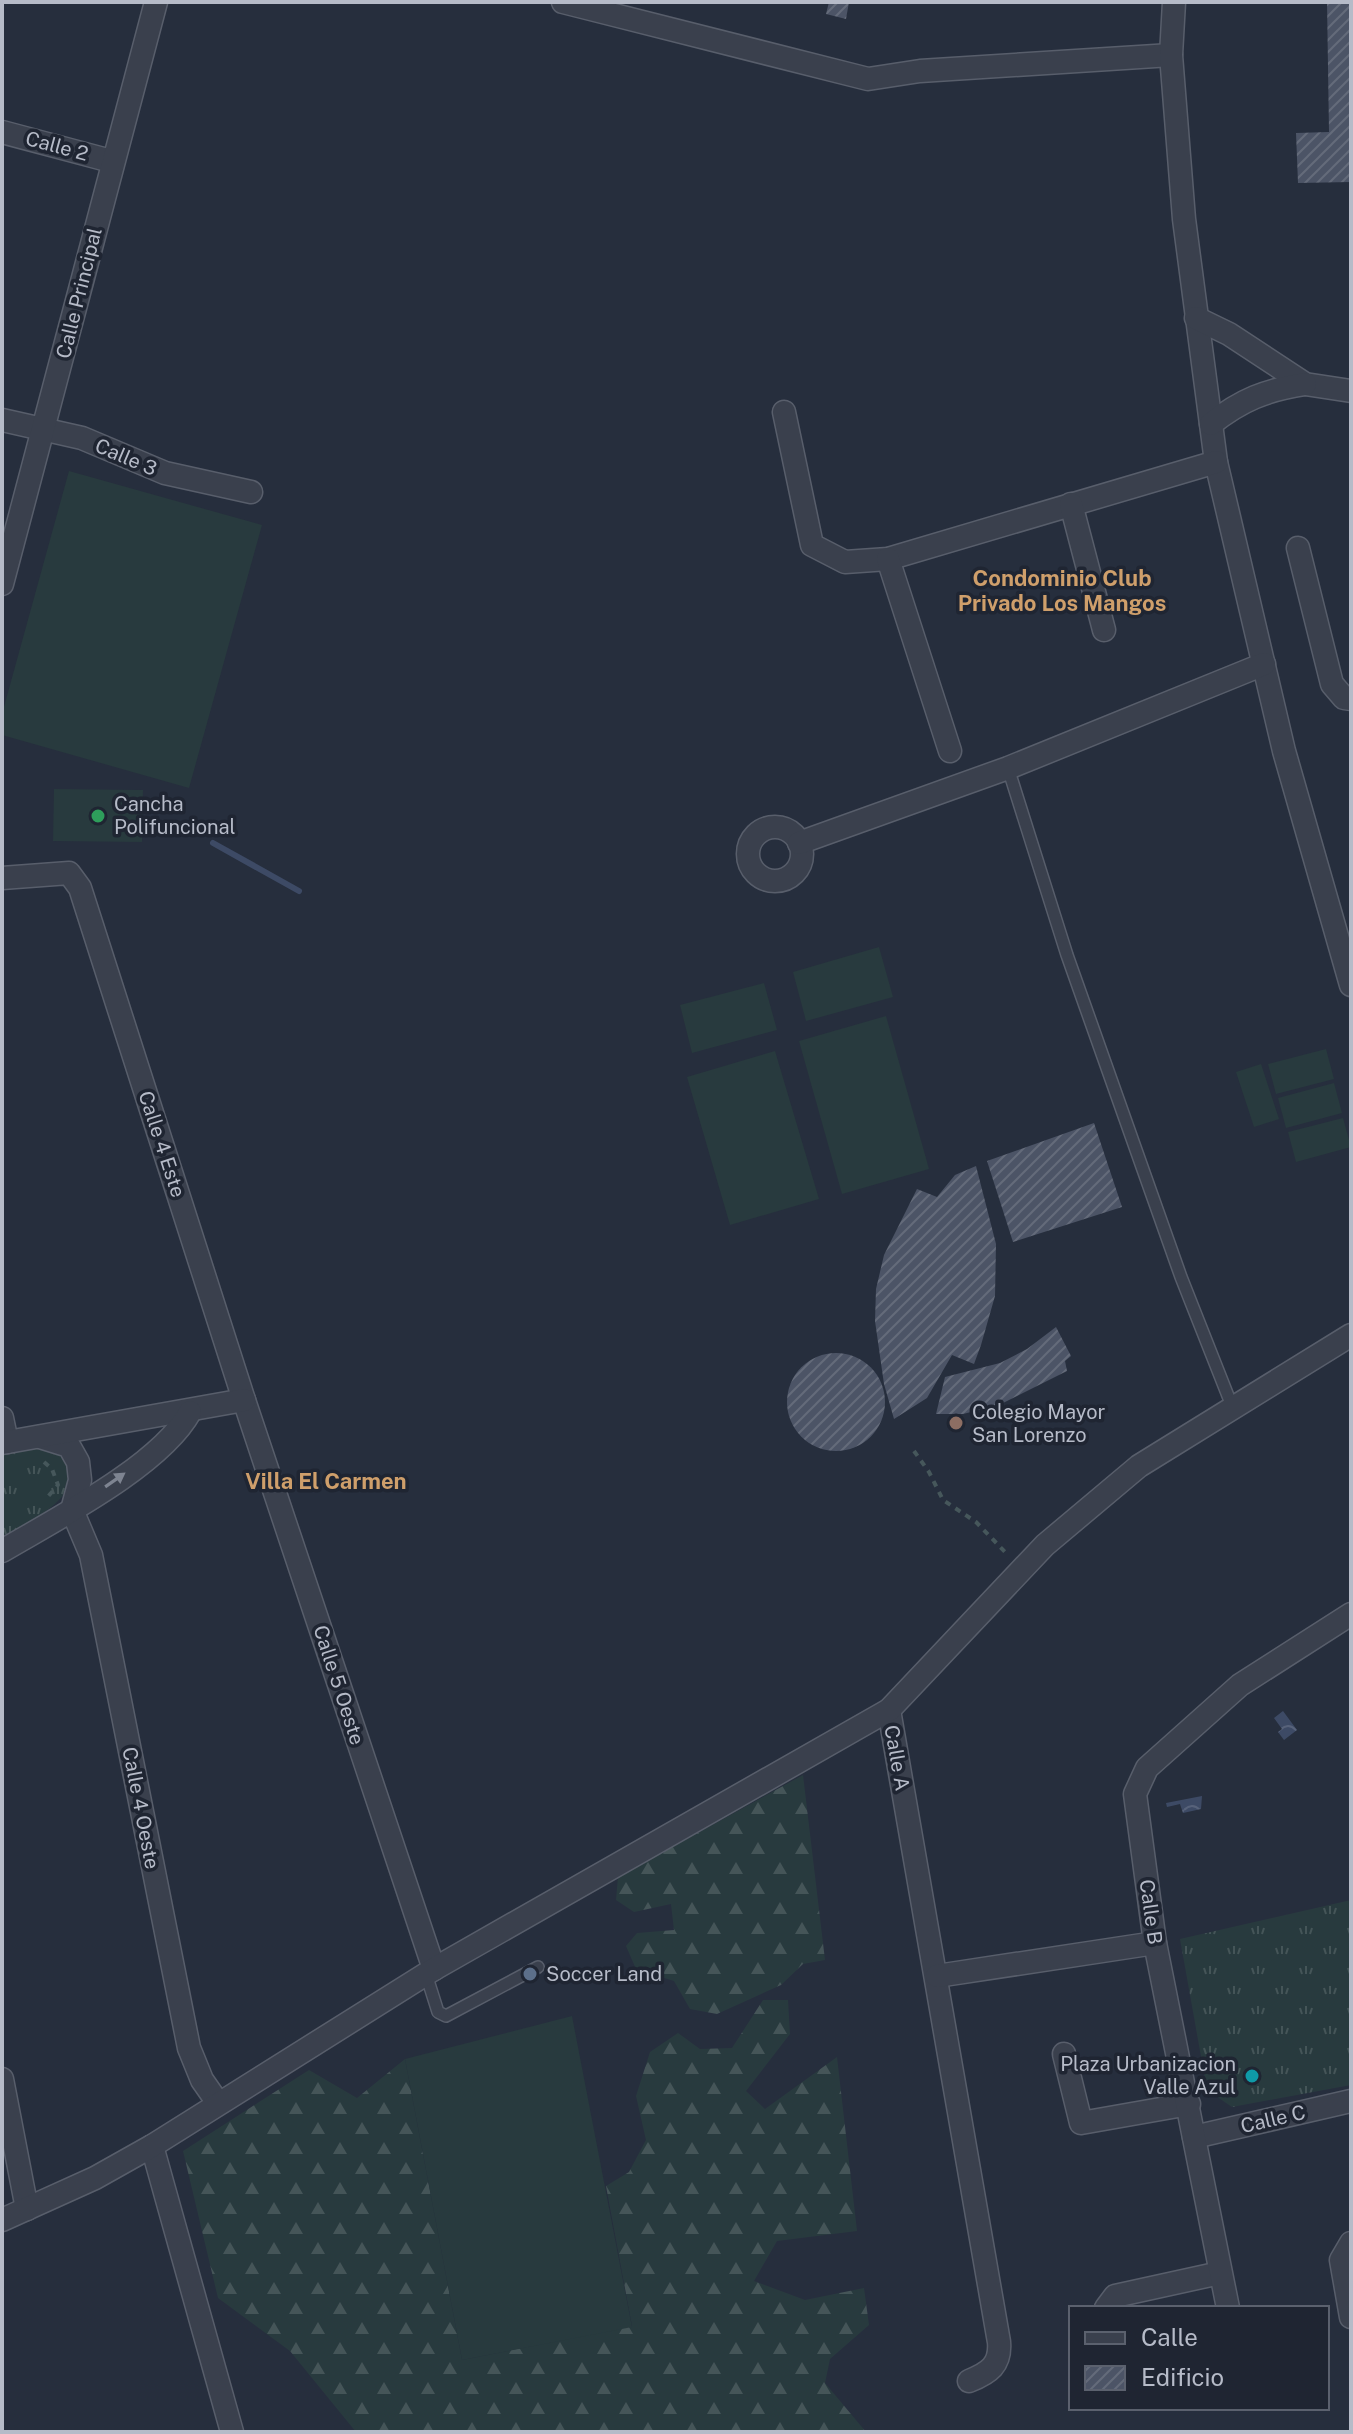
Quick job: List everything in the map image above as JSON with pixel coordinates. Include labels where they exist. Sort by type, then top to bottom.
[{"type":"street","name":"Calle Principal","points":[[2,584],[45,430],[111,161],[156,2]]},
{"type":"street","points":[[563,2],[868,79],[920,71],[1171,55]]},
{"type":"street","points":[[1174,2],[1171,55],[1184,219],[1216,462],[1284,751],[1351,985]]},
{"type":"street","name":"Calle 2","points":[[2,132],[111,161]]},
{"type":"street","points":[[1196,318],[1229,334],[1305,384]]},
{"type":"street","points":[[1211,424],[1235,404],[1267,389],[1305,384],[1351,391]]},
{"type":"street","points":[[784,412],[812,545],[845,562],[888,559],[1216,462]]},
{"type":"street","name":"Calle 3","points":[[2,420],[82,438],[165,473],[251,492]]},
{"type":"street","points":[[1071,504],[1104,630]]},
{"type":"street","points":[[1298,548],[1332,684],[1344,698],[1351,699]]},
{"type":"street","points":[[888,559],[950,751]]},
{"type":"street","points":[[799,843],[1008,768],[1264,664]]},
{"type":"street","name":"Calle 4 Este","points":[[2,878],[69,873],[80,888],[244,1400]]},
{"type":"street","name":"Calle A","points":[[969,2381],[992,2369],[998,2362],[999,2342],[889,1710],[1045,1545],[1160,1450],[1351,1335]]},
{"type":"street","points":[[40,1448],[244,1400]]},
{"type":"street","name":"Calle 5 Oeste","points":[[244,1400],[430,1972]]},
{"type":"street","points":[[2,1551],[72,1510],[169,1442],[190,1412]]},
{"type":"street","points":[[2,1418],[4,1442],[40,1448],[69,1446],[78,1462],[80,1480],[72,1510]]},
{"type":"street","name":"Calle 4 Oeste","points":[[72,1510],[91,1555],[189,2048],[202,2080],[218,2103]]},
{"type":"street","name":"Calle B","points":[[1228,2306],[1155,1943],[1135,1794],[1147,1768],[1240,1685],[1351,1614]]},
{"type":"street","points":[[2,2220],[152,2146],[430,1972],[889,1710]]},
{"type":"street","points":[[937,1976],[1155,1943]]},
{"type":"street","points":[[1064,2054],[1081,2123],[1189,2104]]},
{"type":"street","points":[[2,2079],[27,2209]]},
{"type":"street","name":"Calle C","points":[[1194,2137],[1351,2101]]},
{"type":"street","points":[[152,2146],[232,2432]]},
{"type":"street","points":[[1351,2243],[1341,2260],[1351,2317]]},
{"type":"street","points":[[1108,2306],[1115,2296],[1220,2273]]},
{"type":"lane","points":[[1008,768],[1067,955],[1181,1277],[1232,1406]]},
{"type":"lane","points":[[430,1972],[438,2012],[446,2016],[538,1967]]},
{"type":"path","points":[[38,1505],[58,1485],[40,1448]]},
{"type":"path","points":[[914,1451],[943,1500],[976,1522],[1009,1556]]},
{"type":"green space","points":[[69,471],[262,525],[189,788],[2,735],[2,714]]},
{"type":"green space","name":"Cancha Polifuncional","points":[[54,789],[143,790],[142,842],[53,841]]},
{"type":"green space","points":[[879,947],[893,997],[806,1021],[793,972]]},
{"type":"green space","points":[[764,983],[777,1030],[692,1053],[680,1005]]},
{"type":"green space","points":[[886,1016],[929,1169],[842,1194],[799,1041]]},
{"type":"green space","points":[[1326,1049],[1334,1079],[1276,1094],[1268,1064]]},
{"type":"green space","points":[[775,1051],[819,1199],[730,1225],[687,1077]]},
{"type":"green space","points":[[1261,1064],[1279,1119],[1254,1127],[1236,1072]]},
{"type":"green space","points":[[1334,1083],[1342,1113],[1286,1128],[1278,1098]]},
{"type":"green space","points":[[1343,1118],[1351,1147],[1296,1162],[1288,1132]]},
{"type":"green space","points":[[42,1447],[56,1453],[67,1465],[70,1477],[68,1488],[50,1509],[2,1538],[2,1455]]},
{"type":"green space","points":[[803,1775],[825,1960],[803,1964],[781,1985],[717,2014],[690,2009],[674,1981],[636,1969],[626,1946],[637,1933],[674,1930],[671,1904],[634,1912],[616,1900],[618,1877]]},
{"type":"green space","points":[[1351,1900],[1351,2085],[1232,2107],[1207,2090],[1180,1939]]},
{"type":"green space","points":[[763,2000],[788,2000],[790,2034],[746,2091],[765,2109],[837,2057],[857,2231],[777,2241],[754,2281],[805,2300],[864,2288],[869,2325],[830,2359],[825,2383],[866,2432],[356,2432],[290,2351],[218,2298],[183,2151],[309,2070],[357,2098],[405,2059],[462,2360],[632,2326],[606,2186],[629,2172],[646,2140],[636,2096],[650,2052],[678,2033],[700,2049],[732,2048]]},
{"type":"green space","points":[[572,2016],[632,2327],[462,2360],[405,2059]]},
{"type":"water","points":[[1283,1711],[1297,1730],[1284,1740],[1278,1732],[1282,1729],[1274,1718]]},
{"type":"water","points":[[1202,1796],[1201,1809],[1183,1813],[1180,1804],[1167,1807],[1166,1803]]},
{"type":"building","points":[[829,2],[849,2],[846,19],[826,14]]},
{"type":"building","points":[[1327,2],[1351,2],[1351,182],[1298,183],[1296,133],[1329,132]]},
{"type":"building","points":[[1094,1123],[1122,1207],[1013,1242],[987,1161]]},
{"type":"building","points":[[976,1166],[996,1244],[995,1296],[981,1345],[974,1364],[952,1355],[927,1398],[894,1419],[884,1384],[875,1321],[876,1289],[884,1255],[917,1189],[937,1197],[955,1175]]},
{"type":"building","points":[[1056,1327],[1071,1356],[1065,1361],[1067,1371],[999,1405],[963,1414],[936,1414],[945,1377],[1000,1363],[1027,1349]]},
{"type":"building","points":[[836,1353],[855,1357],[871,1367],[881,1383],[885,1402],[881,1421],[871,1437],[855,1447],[836,1451],[817,1447],[801,1437],[791,1421],[787,1402],[791,1383],[801,1367],[817,1357]]},
{"type":"waterway","points":[[213,843],[299,891]]},
{"type":"place","name":"Cancha Polifuncional","points":[[98,816]]},
{"type":"place","name":"Colegio Mayor San Lorenzo","points":[[956,1423]]},
{"type":"place","name":"Soccer Land","points":[[530,1974]]},
{"type":"place","name":"Plaza Urbanizacion Valle Azul","points":[[1252,2076]]},
{"type":"district","name":"Condominio Club Privado Los Mangos","points":[[1062,590]]},
{"type":"district","name":"Villa El Carmen","points":[[326,1481]]}]
